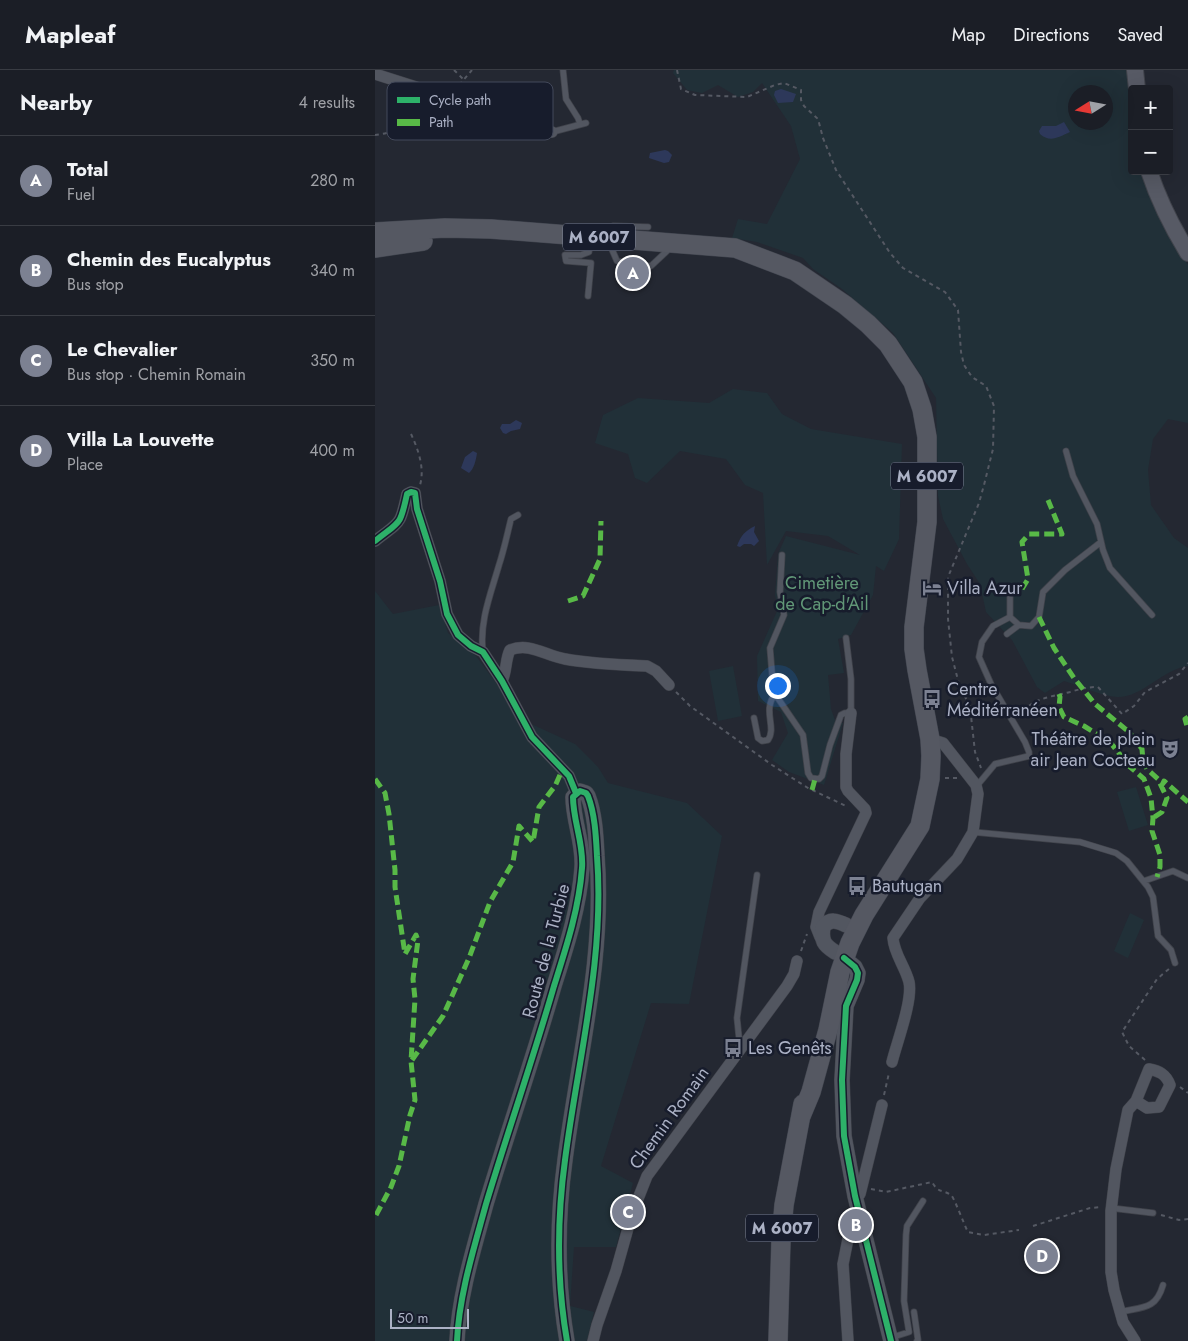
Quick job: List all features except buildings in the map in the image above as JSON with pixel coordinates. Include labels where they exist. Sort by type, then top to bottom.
[{"type":"main road","points":[[1135,70],[1137,85]]},
{"type":"main road","points":[[1151,175],[1167,218],[1188,253]]},
{"type":"main road","name":"M 6007","points":[[375,232],[445,228],[491,229],[610,241],[735,248],[795,271],[845,305],[888,344],[913,382],[922,409],[927,437],[928,494],[926,543],[913,627],[914,649],[930,739],[930,779],[920,826],[864,915],[839,940],[822,1006],[789,1170],[781,1240],[778,1341]]},
{"type":"main road","name":"M 6007","points":[[375,238],[417,236],[589,244],[610,241],[667,251],[735,256],[752,255]]},
{"type":"main road","points":[[375,248],[444,237]]},
{"type":"street","points":[[375,74],[400,82]]},
{"type":"street","points":[[375,541],[398,523],[401,519],[407,494],[415,493],[417,509],[440,581],[447,614],[458,635],[471,646],[483,652],[502,681],[532,737],[569,776],[576,793]]},
{"type":"street","points":[[502,681],[505,676],[506,657],[510,650],[527,646],[564,659],[647,666],[657,671],[669,685]]},
{"type":"street","points":[[839,940],[817,931],[817,921],[825,899],[864,814],[846,787],[846,754],[851,713]]},
{"type":"street","points":[[891,1062],[910,995],[909,982],[894,947],[893,938],[920,898],[957,858],[973,832],[978,794],[973,782],[943,743],[930,739]]},
{"type":"street","name":"Route de la Turbie","points":[[457,1341],[458,1323],[474,1248],[506,1136],[567,943],[577,899],[583,853],[573,797],[580,791],[586,793],[590,800],[598,869],[599,922],[594,970],[565,1161],[561,1209],[560,1268],[567,1341]]},
{"type":"street","points":[[825,899],[827,912],[839,940],[858,973],[846,1006],[842,1114],[847,1157],[858,1192],[859,1214],[891,1340]]},
{"type":"street","name":"Chemin Romain","points":[[593,1341],[616,1272],[632,1214],[644,1182],[653,1167],[787,986],[797,961]]},
{"type":"street","points":[[1135,1341],[1123,1322],[1111,1272],[1111,1208],[1116,1169],[1128,1110],[1137,1101],[1149,1069],[1157,1070],[1167,1077],[1170,1085],[1159,1107],[1147,1108],[1137,1101]]},
{"type":"street","points":[[858,1192],[882,1105]]},
{"type":"street","points":[[848,1341],[843,1264],[852,1219],[859,1214]]},
{"type":"lane","points":[[553,132],[583,124],[566,99],[563,70]]},
{"type":"lane","points":[[633,264],[617,262],[610,241],[613,226],[648,227]]},
{"type":"lane","points":[[588,296],[591,263],[566,262],[565,255],[581,255],[589,252],[589,244]]},
{"type":"lane","points":[[644,266],[651,266],[667,251]]},
{"type":"lane","points":[[1066,450],[1073,476],[1097,524],[1103,550],[1110,568],[1152,615]]},
{"type":"lane","points":[[483,652],[481,640],[483,619],[511,520],[518,515]]},
{"type":"lane","points":[[1010,588],[1010,617],[1019,625],[1031,626],[1039,617],[1043,592],[1065,570],[1101,542]]},
{"type":"lane","points":[[782,555],[780,592],[784,615],[770,648],[773,686],[775,694],[803,735],[808,773],[811,778],[815,779],[819,779],[822,776],[830,745],[841,715],[845,712],[851,713],[851,679],[846,638]]},
{"type":"lane","points":[[973,782],[980,782],[995,764],[1029,756],[1025,742],[991,684],[979,657],[982,642],[993,626],[1010,617]]},
{"type":"lane","points":[[1007,634],[1019,625]]},
{"type":"lane","points":[[753,718],[759,738],[762,741],[768,740],[771,735],[770,700],[775,694]]},
{"type":"lane","points":[[973,832],[1080,842],[1116,853],[1127,861],[1144,881],[1153,897],[1158,936],[1171,950],[1175,963]]},
{"type":"lane","points":[[1144,881],[1173,871],[1188,878]]},
{"type":"lane","points":[[743,1047],[739,1038],[737,1018],[757,875]]},
{"type":"lane","points":[[891,1340],[909,1332],[905,1301],[906,1235],[907,1226],[923,1201]]},
{"type":"lane","points":[[1111,1208],[1153,1214]]},
{"type":"lane","points":[[1120,1312],[1152,1305],[1160,1296],[1163,1285]]},
{"type":"lane","points":[[914,1312],[917,1341]]},
{"type":"path","points":[[454,70],[464,80],[472,70]]},
{"type":"path","points":[[677,70],[681,89]]},
{"type":"path","points":[[411,434],[418,448],[421,480]]},
{"type":"path","points":[[1018,719],[1023,711],[1031,705],[1052,695],[1081,688],[1098,687],[1122,714],[1134,706],[1145,692],[1179,674],[1188,663]]},
{"type":"path","points":[[669,685],[690,706],[772,765],[808,788],[864,814]]},
{"type":"path","points":[[930,779],[973,782]]},
{"type":"path","points":[[1157,1070],[1129,1046],[1121,1032],[1157,979],[1175,963]]},
{"type":"path","points":[[882,1105],[891,1062]]},
{"type":"path","points":[[858,1192],[886,1192],[932,1182],[937,1190],[951,1195],[955,1200],[958,1212],[968,1232],[984,1235],[1019,1230]]},
{"type":"path","points":[[1033,1226],[1091,1208],[1103,1206],[1111,1208]]},
{"type":"path","points":[[1153,1214],[1179,1220],[1188,1219]]},
{"type":"green space","points":[[674,70],[1130,70],[1131,85],[1128,85],[1128,175],[1145,175],[1168,231],[1188,265],[1188,423],[1168,419],[1153,439],[1148,470],[1151,505],[1174,538],[1188,548],[1188,666],[1170,672],[1135,693],[1126,696],[1104,695],[1064,681],[1045,693],[1037,687],[1012,640],[986,612],[980,584],[943,519],[938,496],[936,398],[893,333],[842,289],[813,269],[803,258],[757,242],[732,238],[738,219],[767,224],[800,159],[791,126],[762,83],[753,92],[738,97],[718,85],[702,93],[687,90],[673,73]]},
{"type":"green space","name":"Cimetière de Cap-d'Ail","points":[[733,389],[767,393],[782,414],[811,429],[902,444],[899,539],[884,571],[876,566],[873,595],[851,635],[838,639],[844,673],[828,675],[831,709],[835,720],[843,723],[824,785],[789,772],[772,760],[788,733],[781,712],[758,701],[757,656],[778,609],[775,595],[778,554],[786,536],[860,555],[828,536],[786,531],[767,565],[763,493],[745,485],[726,459],[680,451],[647,483],[635,478],[628,454],[595,443],[603,415],[638,398],[709,403]]},
{"type":"green space","points":[[375,591],[393,614],[439,605],[448,633],[476,656],[529,723],[575,744],[598,767],[608,783],[687,803],[722,836],[689,1004],[651,1003],[601,1166],[633,1183],[616,1247],[574,1247],[570,1306],[594,1312],[587,1341],[375,1341]]},
{"type":"green space","points":[[733,666],[742,716],[718,721],[709,671]]},
{"type":"green space","points":[[1136,787],[1148,825],[1129,831],[1117,792]]},
{"type":"green space","points":[[1130,913],[1144,920],[1128,958],[1114,951]]},
{"type":"water","points":[[781,89],[796,94],[793,102],[778,103],[774,95],[775,91]]},
{"type":"water","points":[[1064,122],[1070,132],[1051,139],[1040,134],[1039,131],[1042,126],[1056,126]]},
{"type":"water","points":[[665,150],[672,155],[669,162],[664,163],[649,158],[650,153]]},
{"type":"water","points":[[516,420],[522,423],[520,429],[506,434],[503,433],[500,428],[502,424],[510,424]]},
{"type":"water","points":[[473,451],[477,453],[477,456],[469,473],[461,468],[465,457]]},
{"type":"water","points":[[755,526],[754,532],[759,541],[754,546],[744,544],[740,547],[737,546],[744,534]]},
{"type":"marked path","points":[[1022,589],[1028,579],[1022,542],[1029,534],[1062,534],[1048,500]]},
{"type":"marked path","points":[[568,601],[583,596],[600,559],[601,521]]},
{"type":"marked path","points":[[1039,617],[1054,648],[1074,678],[1095,704],[1129,732],[1142,749],[1143,761],[1147,769],[1158,779],[1167,798],[1162,812],[1153,818]]},
{"type":"marked path","points":[[1059,694],[1059,707],[1064,717],[1084,726],[1110,742],[1129,766],[1144,779],[1151,798],[1152,831],[1160,855],[1160,867],[1157,877]]},
{"type":"marked path","points":[[1188,717],[1185,719],[1188,730]]},
{"type":"marked path","points":[[412,1060],[443,1016],[469,958],[490,902],[513,862],[519,826],[533,842],[539,807],[555,786],[560,775]]},
{"type":"marked path","points":[[375,779],[385,793],[389,814],[395,887],[405,954],[416,935],[418,940],[413,979],[415,999],[411,1061],[415,1100],[399,1166],[391,1187],[375,1217]]},
{"type":"marked path","points":[[812,790],[815,779]]},
{"type":"marked path","points":[[1161,787],[1164,781],[1188,802]]},
{"type":"cycle path","points":[[375,541],[398,522],[403,512],[407,494],[415,493],[417,509],[440,581],[447,614],[458,635],[471,646],[483,652],[502,681],[532,737],[569,776],[576,793]]},
{"type":"cycle path","points":[[457,1341],[464,1289],[486,1204],[538,1041],[575,913],[582,859],[573,797],[580,791],[588,796],[594,818],[598,894],[594,970],[562,1182],[559,1251],[561,1297],[567,1341]]},
{"type":"cycle path","points":[[844,958],[855,967],[858,973],[846,1006],[842,1080],[844,1136],[855,1196],[891,1341]]},
{"type":"place","name":"Total","points":[[633,273]]},
{"type":"place","name":"Villa Azur","points":[[932,588]]},
{"type":"place","name":"Centre Méditérranéen","points":[[932,699]]},
{"type":"place","name":"Théâtre de plein air Jean Cocteau","points":[[1170,749]]},
{"type":"place","name":"Bautugan","points":[[857,886]]},
{"type":"place","name":"Les Genêts","points":[[733,1048]]},
{"type":"place","name":"Le Chevalier","points":[[628,1212]]},
{"type":"place","name":"Chemin des Eucalyptus","points":[[856,1225]]},
{"type":"place","name":"Villa La Louvette","points":[[1042,1256]]}]
